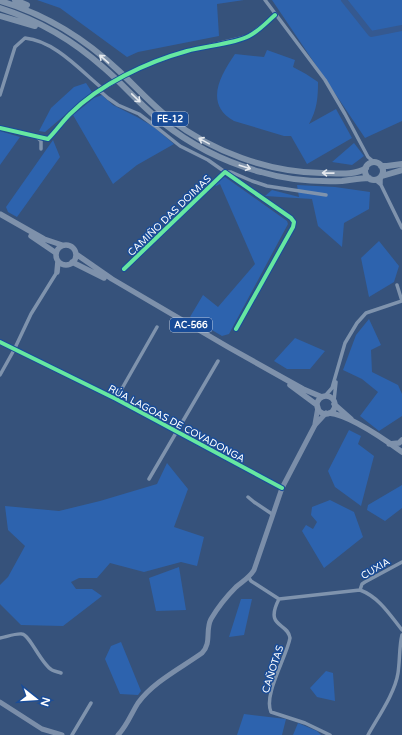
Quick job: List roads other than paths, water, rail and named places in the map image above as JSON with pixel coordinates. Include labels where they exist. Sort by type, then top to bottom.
[{"type":"highway","points":[[15,0],[38,11],[57,24]]},
{"type":"highway","name":"FE-12","points":[[0,1],[22,7],[57,24],[88,45],[118,70],[151,103],[170,119],[189,133],[209,144],[249,160],[269,166],[296,171],[338,173],[358,172],[367,166]]},
{"type":"highway","name":"FE-12","points":[[0,8],[17,14],[52,31],[80,48],[105,68],[160,121],[187,140],[221,158],[262,173],[304,180],[343,181],[372,179]]},
{"type":"highway","points":[[0,16],[52,31]]},
{"type":"highway","points":[[402,164],[381,166],[374,162],[367,166],[365,172],[372,179],[402,170]]},
{"type":"highway","points":[[381,166],[383,170],[381,176]]},
{"type":"main road","name":"AC-566","points":[[0,216],[44,239],[62,246],[70,246],[74,249],[76,254],[132,291],[303,389],[323,396]]},
{"type":"main road","name":"AC-566","points":[[0,216],[56,253]]},
{"type":"main road","points":[[57,272],[58,261],[56,253],[58,248],[62,246]]},
{"type":"main road","points":[[57,272],[65,265],[72,262],[76,254]]},
{"type":"main road","points":[[58,261],[65,265]]},
{"type":"main road","points":[[72,262],[125,290],[293,387],[318,406],[320,411],[336,413],[354,422],[389,444],[401,448],[402,441]]},
{"type":"main road","points":[[315,425],[318,401],[323,396],[330,397],[354,422]]},
{"type":"main road","points":[[118,735],[138,703],[145,695],[206,649],[208,644],[208,627],[211,619],[231,593],[250,578],[282,488],[315,425],[333,409],[334,402]]},
{"type":"main road","points":[[389,444],[399,443],[402,441]]},
{"type":"main road","points":[[1,705],[42,729],[62,735]]},
{"type":"street","points":[[265,0],[325,80],[368,157],[374,162]]},
{"type":"street","points":[[130,73],[144,66],[187,51],[249,36],[275,15]]},
{"type":"street","points":[[0,95],[15,47],[25,38],[53,47],[102,90],[108,98],[118,105],[139,114],[180,146],[208,160],[291,218],[294,222],[293,227],[236,329]]},
{"type":"street","points":[[0,128],[48,139],[70,114],[84,102],[113,83]]},
{"type":"street","points":[[37,137],[42,142],[41,149]]},
{"type":"street","points":[[367,166],[368,157]]},
{"type":"street","points":[[225,172],[231,172],[267,186],[326,195]]},
{"type":"street","name":"CAMIÑO DAS DOIMAS","points":[[124,269],[225,172]]},
{"type":"street","points":[[381,176],[381,185],[402,228]]},
{"type":"street","points":[[372,179],[381,185]]},
{"type":"street","points":[[0,375],[31,314],[57,272]]},
{"type":"street","points":[[323,396],[332,388],[345,344],[361,318],[366,313],[402,301],[397,285]]},
{"type":"street","points":[[116,399],[157,327]]},
{"type":"street","name":"RÚA LAGOAS DE COVADONGA","points":[[0,342],[116,399],[282,488]]},
{"type":"street","points":[[149,479],[218,361]]},
{"type":"street","points":[[334,402],[337,369]]},
{"type":"street","points":[[248,497],[272,514]]},
{"type":"street","name":"CUXIA","points":[[360,590],[362,584],[365,582],[402,562]]},
{"type":"street","points":[[250,578],[251,581],[279,599],[360,590],[375,598],[402,630]]},
{"type":"street","name":"CAÑOTAS","points":[[279,599],[274,612],[274,618],[277,623],[287,631],[290,638],[270,693],[269,709],[271,712],[305,723],[330,735]]},
{"type":"street","points":[[0,638],[21,634],[25,636],[29,639],[34,650],[42,660],[51,669],[61,673]]},
{"type":"street","points":[[368,735],[381,714],[398,673],[402,635]]},
{"type":"street","points":[[72,735],[91,702]]},
{"type":"waterway","points":[[344,0],[371,34],[402,28]]}]
